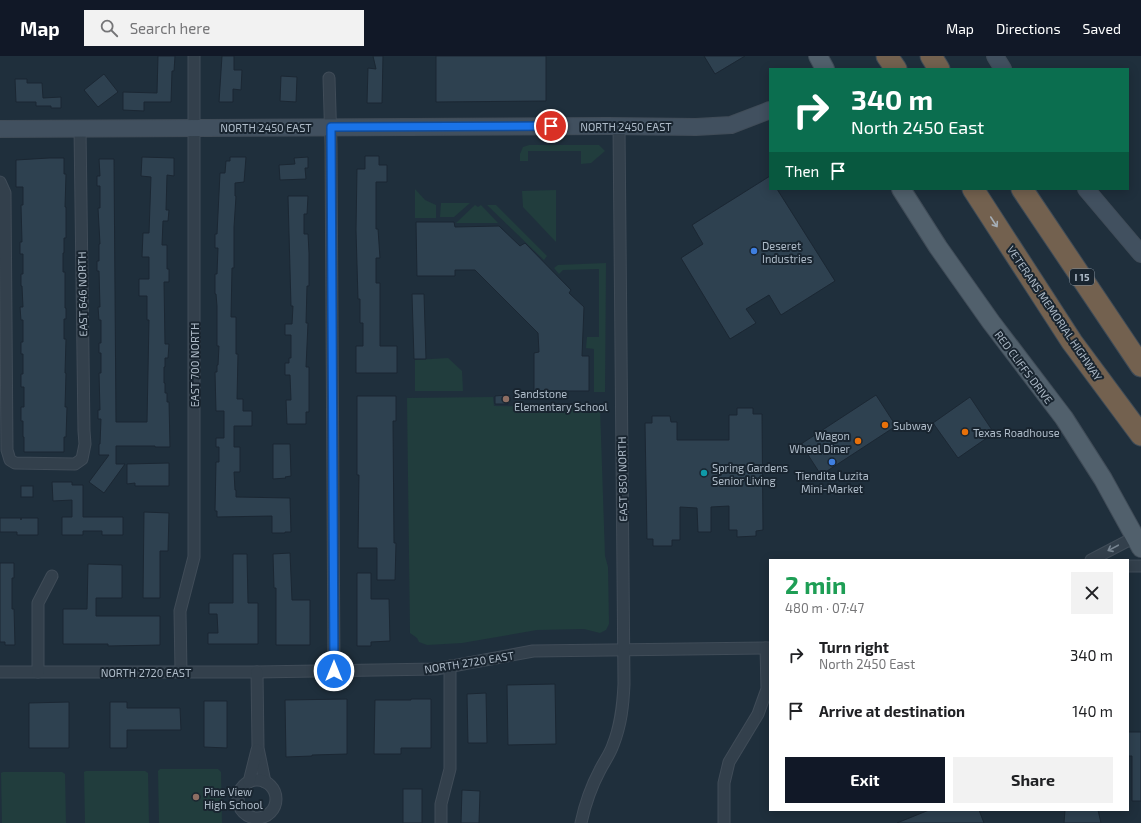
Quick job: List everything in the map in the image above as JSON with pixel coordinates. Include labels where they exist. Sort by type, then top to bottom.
[{"type":"highway","points":[[887,56],[895,68]]},
{"type":"highway","points":[[931,56],[938,68]]},
{"type":"highway","name":"VETERANS MEMORIAL HIGHWAY","points":[[974,190],[1072,342],[1141,435]]},
{"type":"highway","name":"I 15","points":[[1023,190],[1141,366]]},
{"type":"highway","points":[[1035,207],[1141,342]]},
{"type":"highway","points":[[1072,342],[1141,448]]},
{"type":"main road","points":[[818,56],[824,68]]},
{"type":"main road","name":"RED CLIFFS DRIVE","points":[[902,190],[938,247],[991,322],[1064,418],[1103,479],[1138,542]]},
{"type":"street","name":"EAST 700 NORTH","points":[[180,672],[180,611],[194,557],[194,56]]},
{"type":"street","points":[[995,56],[1002,68]]},
{"type":"street","points":[[329,78],[331,127],[334,671]]},
{"type":"street","name":"NORTH 2450 EAST","points":[[0,129],[619,126],[696,127],[731,125],[769,110]]},
{"type":"street","name":"EAST 850 NORTH","points":[[581,823],[584,807],[592,786],[612,747],[620,726],[623,705],[624,650],[619,126]]},
{"type":"street","name":"EAST 646 NORTH","points":[[0,182],[5,193],[7,450],[10,460],[15,463],[75,464],[82,459],[85,444],[80,128]]},
{"type":"street","points":[[1087,190],[1141,254]]},
{"type":"street","points":[[1094,559],[1138,542]]},
{"type":"street","points":[[1129,566],[1141,566]]},
{"type":"street","points":[[38,672],[38,603],[52,576]]},
{"type":"street","points":[[724,823],[724,783],[729,762],[758,714],[767,689],[768,648]]},
{"type":"street","name":"NORTH 2720 EAST","points":[[0,672],[257,672],[436,669],[533,651],[768,648]]},
{"type":"street","points":[[441,823],[441,804],[450,769],[450,666]]},
{"type":"street","points":[[257,672],[258,748],[265,782]]},
{"type":"street","points":[[249,782],[258,748]]},
{"type":"street","points":[[249,782],[265,782],[275,793],[275,805],[268,814],[262,817],[256,818],[245,813],[241,809],[239,803],[240,791],[249,782]]},
{"type":"green space","points":[[529,145],[599,145],[605,151],[591,163],[581,164],[581,151],[528,151],[528,161],[520,161],[520,154],[523,147]]},
{"type":"green space","points":[[415,189],[425,200],[436,205],[436,218],[415,218]]},
{"type":"green space","points":[[556,190],[556,242],[523,207],[522,191]]},
{"type":"green space","points":[[441,203],[470,203],[454,217],[440,217]]},
{"type":"green space","points":[[475,205],[478,207],[481,205],[498,223],[456,223]]},
{"type":"green space","points":[[487,205],[496,205],[547,256],[544,260]]},
{"type":"green space","points":[[606,263],[605,392],[594,392],[594,349],[586,348],[587,337],[599,337],[599,269],[563,270],[559,274],[554,268],[558,265]]},
{"type":"green space","points":[[448,358],[462,371],[463,391],[415,391],[415,360]]},
{"type":"green space","points":[[493,397],[494,406],[600,407],[605,556],[608,567],[609,624],[606,630],[600,633],[584,629],[537,630],[462,643],[427,645],[419,642],[417,638],[410,633],[407,398]]},
{"type":"green space","points":[[160,769],[218,769],[221,772],[222,823],[159,823],[158,771]]},
{"type":"green space","points":[[145,771],[148,773],[149,823],[85,823],[84,772]]},
{"type":"green space","points":[[62,772],[65,774],[66,823],[2,823],[1,773]]},
{"type":"building","points":[[158,56],[175,56],[174,71],[172,71],[171,102],[144,102],[144,111],[123,110],[123,92],[157,93]]},
{"type":"building","points":[[222,56],[234,56],[234,70],[242,70],[241,90],[233,89],[233,102],[219,102]]},
{"type":"building","points":[[373,56],[383,56],[382,103],[367,103],[368,68],[376,69]]},
{"type":"building","points":[[436,56],[546,56],[546,101],[436,102]]},
{"type":"building","points":[[704,56],[745,56],[715,74]]},
{"type":"building","points":[[104,74],[118,92],[98,107],[84,90]]},
{"type":"building","points":[[281,76],[297,77],[296,102],[280,101]]},
{"type":"building","points":[[15,79],[27,79],[27,83],[42,83],[43,98],[61,97],[61,108],[36,106],[36,102],[16,102]]},
{"type":"building","points":[[365,156],[379,156],[379,165],[387,165],[387,182],[376,182],[376,229],[378,229],[380,258],[376,258],[376,283],[380,283],[380,346],[397,346],[397,373],[356,373],[356,346],[363,346],[363,323],[360,323],[360,299],[358,299],[356,230],[357,169],[365,169]]},
{"type":"building","points":[[142,157],[174,158],[174,176],[167,175],[166,210],[169,210],[168,221],[163,221],[162,245],[167,245],[167,269],[169,269],[169,282],[164,282],[165,344],[169,344],[168,358],[165,358],[164,383],[165,393],[167,393],[167,402],[169,402],[170,447],[116,446],[116,464],[125,464],[104,493],[89,482],[109,455],[99,455],[101,419],[98,419],[98,410],[100,410],[99,373],[101,373],[101,353],[99,353],[99,343],[101,343],[101,320],[99,320],[98,307],[100,307],[99,271],[97,271],[100,244],[98,208],[100,208],[100,186],[97,186],[97,176],[100,176],[99,159],[114,159],[116,422],[147,422],[149,320],[147,320],[147,296],[139,296],[139,279],[149,279],[149,257],[142,257],[143,233],[149,233],[151,177],[141,176]]},
{"type":"building","points":[[230,157],[246,157],[244,182],[235,183],[234,268],[232,268],[231,317],[236,317],[236,354],[238,354],[237,399],[243,399],[243,411],[252,411],[252,426],[234,426],[234,447],[240,447],[240,472],[234,472],[236,497],[290,498],[291,532],[285,533],[272,533],[272,516],[217,517],[217,511],[215,511],[216,462],[219,462],[219,447],[216,447],[216,438],[224,438],[224,411],[216,411],[215,372],[217,372],[219,346],[217,346],[217,306],[215,294],[215,274],[217,274],[218,248],[215,248],[215,234],[217,234],[220,173],[225,173],[226,161],[230,161]]},
{"type":"building","points":[[308,157],[308,168],[305,168],[306,179],[280,180],[279,165],[295,164],[294,158]]},
{"type":"building","points":[[64,158],[64,174],[66,174],[66,238],[64,238],[63,272],[65,272],[66,308],[66,319],[64,319],[64,339],[66,339],[66,437],[64,437],[64,452],[24,452],[23,421],[21,421],[21,407],[24,407],[24,387],[21,387],[21,374],[23,374],[23,354],[21,354],[21,342],[23,342],[23,320],[21,320],[20,307],[23,307],[21,274],[23,274],[23,254],[20,254],[20,242],[22,242],[21,205],[23,205],[23,187],[16,187],[16,160]]},
{"type":"building","name":"Deseret Industries","points":[[769,177],[769,190],[778,190],[835,281],[781,315],[769,295],[746,309],[756,323],[730,339],[681,258],[703,244],[692,225]]},
{"type":"building","points":[[288,196],[308,196],[307,214],[304,214],[304,234],[308,234],[309,253],[306,367],[309,367],[309,412],[306,412],[306,424],[287,424],[286,400],[291,400],[290,375],[285,375],[285,363],[289,363],[289,358],[291,358],[291,335],[285,335],[285,324],[292,324],[293,306],[291,306]]},
{"type":"building","points":[[416,222],[454,222],[455,227],[499,226],[520,246],[525,243],[571,290],[569,293],[584,307],[582,356],[589,356],[589,391],[534,391],[534,353],[539,352],[538,333],[475,270],[455,270],[455,276],[417,276]]},
{"type":"building","points":[[412,294],[424,294],[426,359],[414,359]]},
{"type":"building","points":[[507,395],[508,404],[495,404],[495,396]]},
{"type":"building","points":[[876,395],[896,426],[821,475],[801,444]]},
{"type":"building","points":[[357,396],[396,396],[396,421],[393,421],[394,543],[396,543],[395,580],[377,580],[377,548],[358,548],[359,475],[357,475]]},
{"type":"building","points":[[970,397],[994,433],[958,458],[933,423]]},
{"type":"building","name":"Spring Gardens Senior Living","points":[[737,408],[753,408],[753,414],[762,414],[763,530],[756,531],[756,536],[737,537],[737,530],[729,530],[729,506],[711,507],[711,532],[698,532],[697,508],[680,507],[680,540],[672,540],[672,546],[653,546],[653,539],[647,539],[645,423],[652,423],[652,416],[670,416],[671,422],[677,422],[677,440],[729,440],[729,415],[737,415]]},
{"type":"building","points":[[273,444],[290,444],[291,476],[273,479]]},
{"type":"building","points":[[169,463],[169,486],[135,486],[135,483],[127,484],[127,464]]},
{"type":"building","points":[[52,482],[72,482],[72,485],[83,485],[83,517],[123,517],[123,535],[102,535],[102,531],[83,531],[83,535],[62,535],[62,517],[72,517],[72,500],[53,501]]},
{"type":"building","points":[[21,486],[33,486],[33,497],[21,497]]},
{"type":"building","points":[[144,512],[169,513],[168,551],[160,551],[160,598],[143,598]]},
{"type":"building","points":[[0,518],[38,518],[38,535],[17,535],[17,532],[0,532]]},
{"type":"building","points":[[290,553],[292,600],[310,600],[310,645],[276,645],[276,588],[274,588],[273,554]]},
{"type":"building","points":[[233,554],[247,554],[248,603],[258,603],[258,644],[208,644],[208,633],[218,633],[217,614],[209,614],[209,603],[233,603]]},
{"type":"building","points":[[0,563],[14,563],[14,578],[12,578],[12,609],[14,609],[15,645],[5,645],[5,642],[0,642]]},
{"type":"building","points":[[88,564],[122,565],[122,598],[96,598],[96,616],[160,616],[160,645],[108,646],[108,644],[63,644],[63,609],[87,609]]},
{"type":"building","points":[[357,573],[371,573],[371,599],[389,599],[390,641],[371,642],[371,646],[357,646]]},
{"type":"building","points":[[555,684],[556,744],[508,745],[507,685]]},
{"type":"building","points":[[486,693],[487,743],[468,743],[467,694]]},
{"type":"building","points":[[347,699],[347,754],[286,757],[285,700]]},
{"type":"building","points":[[431,699],[431,748],[401,748],[401,754],[374,754],[375,700]]},
{"type":"building","points":[[204,701],[227,701],[227,748],[204,747]]},
{"type":"building","points":[[69,702],[69,748],[29,748],[29,703]]},
{"type":"building","points":[[110,702],[127,702],[127,708],[180,708],[181,730],[127,730],[127,748],[110,748]]},
{"type":"building","points":[[1129,732],[1141,732],[1141,801],[1132,801],[1132,756],[1129,756]]},
{"type":"building","points":[[403,789],[422,789],[422,823],[403,823]]},
{"type":"building","points":[[462,790],[480,791],[479,823],[461,823]]},
{"type":"building","points":[[927,811],[979,811],[984,823],[897,823]]},
{"type":"building","points":[[1065,811],[1098,811],[1101,823],[1064,823]]},
{"type":"place","name":"Deseret Industries","points":[[754,251]]},
{"type":"place","name":"Sandstone Elementary School","points":[[506,399]]},
{"type":"place","name":"Subway","points":[[885,425]]},
{"type":"place","name":"Texas Roadhouse","points":[[965,432]]},
{"type":"place","name":"Wagon Wheel Diner","points":[[858,441]]},
{"type":"place","name":"Tiendita Luzita Mini-Market","points":[[832,462]]},
{"type":"place","name":"Spring Gardens Senior Living","points":[[704,473]]},
{"type":"place","name":"Pine View High School","points":[[196,797]]},
{"type":"route","points":[[334,671],[331,127],[551,126]]}]
